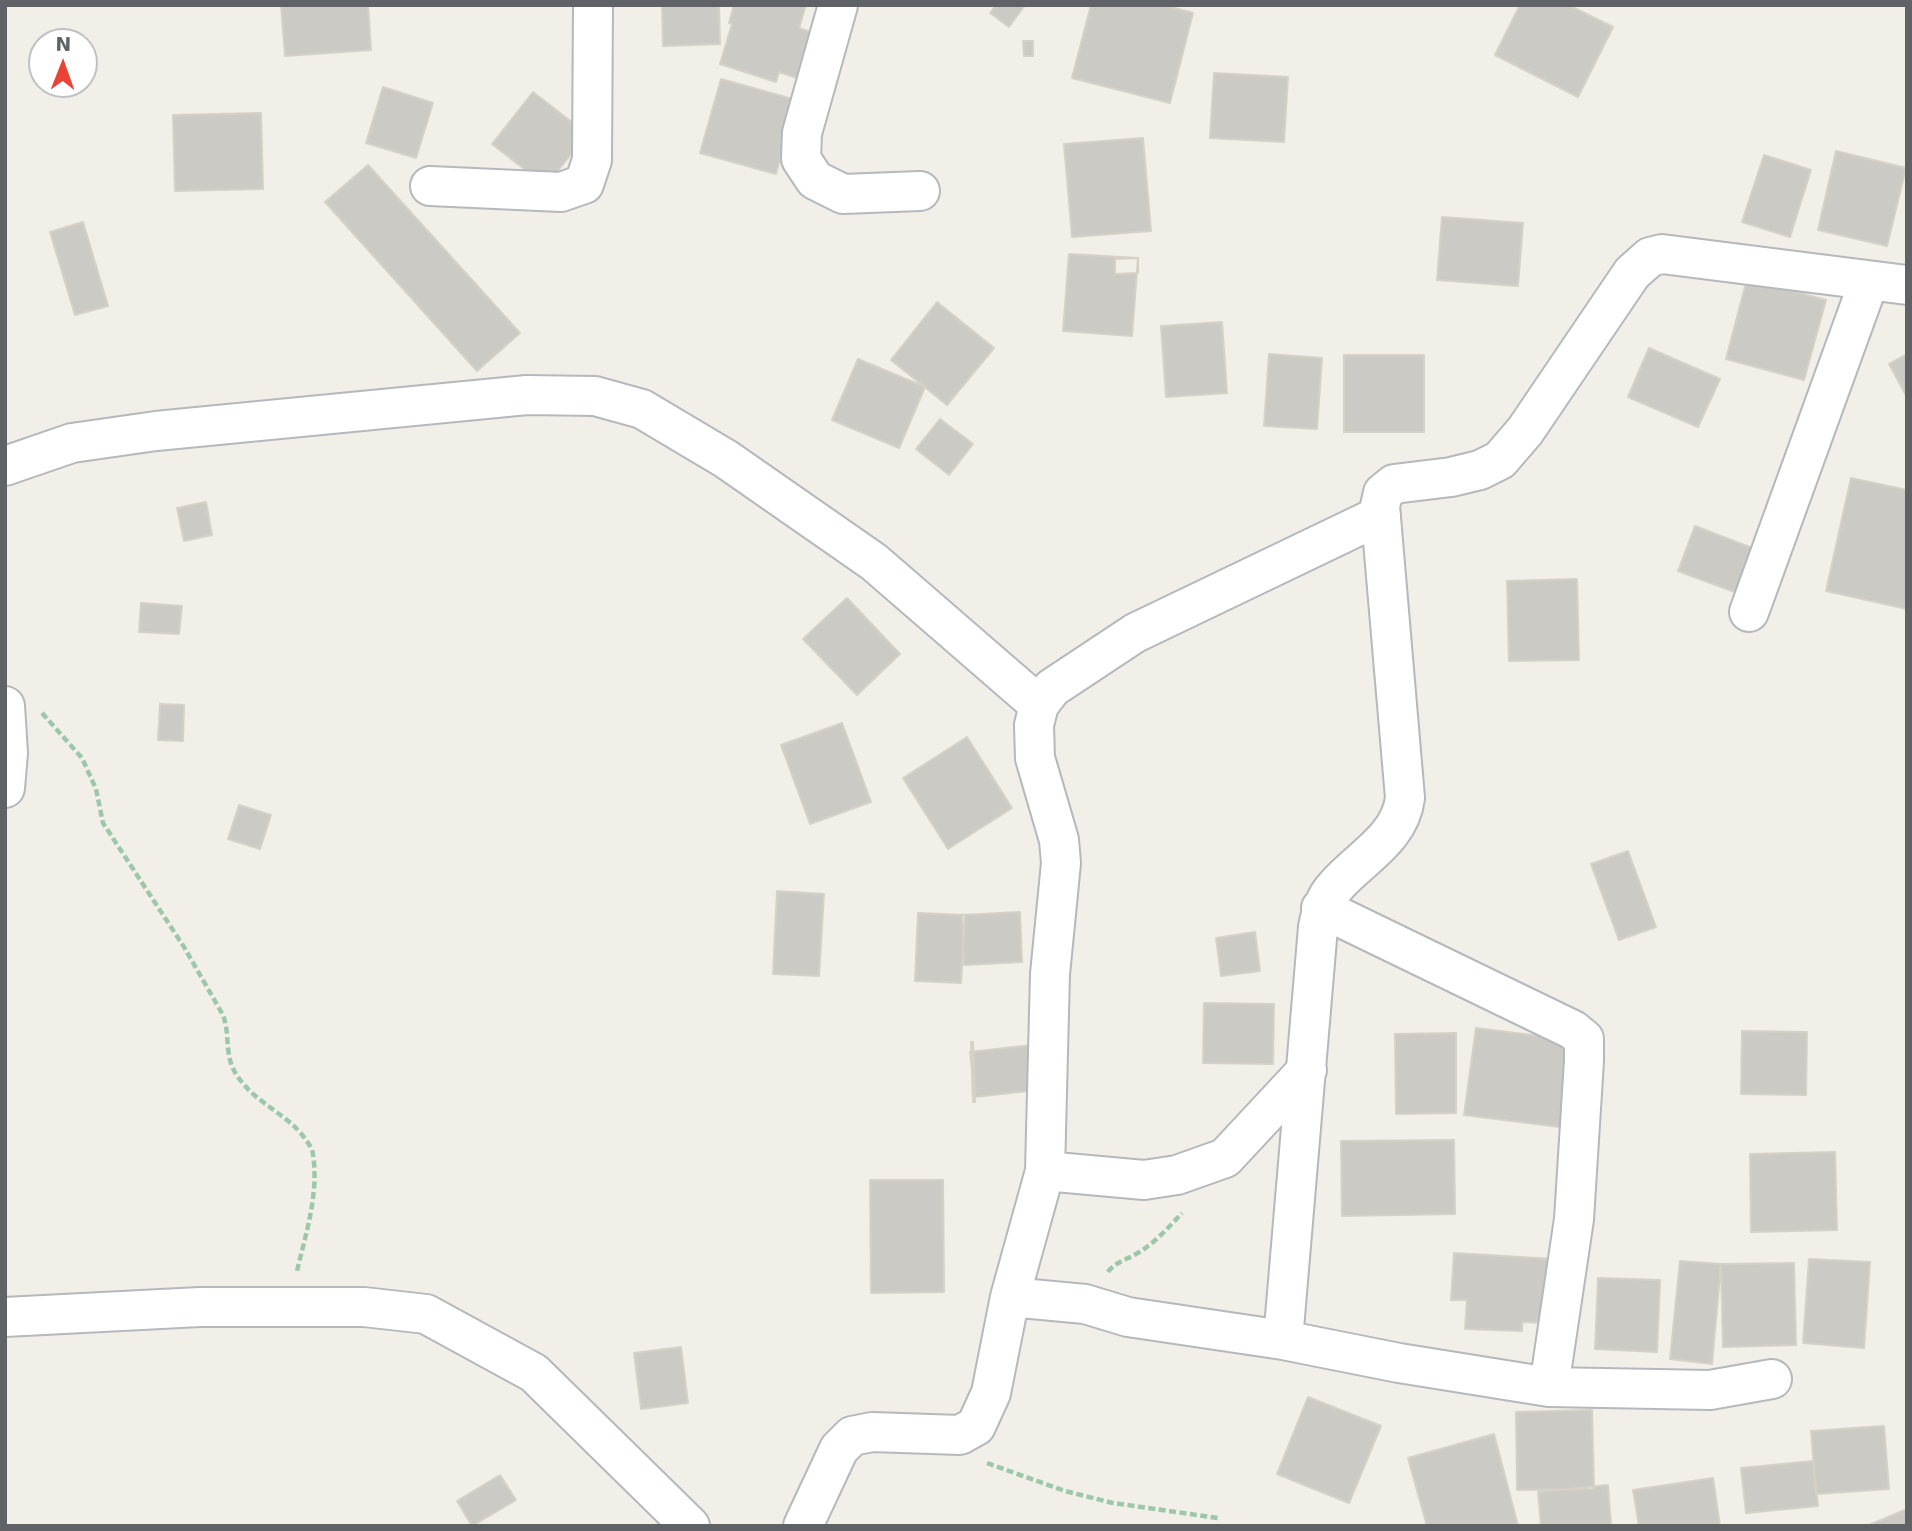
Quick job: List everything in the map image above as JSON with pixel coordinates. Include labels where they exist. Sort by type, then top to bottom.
[{"type":"street","points":[[430,186],[561,192],[584,184],[592,160],[593,5]]},
{"type":"street","points":[[838,5],[802,133],[801,159],[815,180],[843,194],[920,191]]},
{"type":"street","points":[[1283,1340],[1321,908],[1333,888],[1385,839],[1404,810],[1380,506],[1383,493],[1394,484],[1480,470],[1500,460],[1525,431],[1632,273],[1650,257],[1662,254],[1907,285]]},
{"type":"street","points":[[1749,612],[1869,281]]},
{"type":"street","points":[[5,466],[72,443],[156,431],[527,395],[595,396],[642,409],[726,460],[874,562],[1039,705]]},
{"type":"street","points":[[803,1526],[839,1449],[852,1436],[872,1432],[960,1435],[976,1426],[991,1393],[1010,1297],[1045,1171],[1050,974],[1061,863],[1059,840],[1035,758],[1034,725],[1039,705],[1052,688],[1135,633],[1381,515]]},
{"type":"street","points":[[5,788],[8,753],[21,707]]},
{"type":"street","points":[[1321,908],[1573,1030],[1584,1039],[1573,1219],[1549,1387]]},
{"type":"street","points":[[1045,1171],[1144,1180],[1177,1175],[1225,1158],[1307,1070]]},
{"type":"street","points":[[1010,1297],[1085,1304],[1128,1317],[1283,1340],[1399,1363],[1549,1387],[1710,1390],[1772,1379]]},
{"type":"street","points":[[5,1317],[200,1307],[364,1307],[426,1314],[534,1373],[690,1526]]},
{"type":"path","points":[[21,707],[82,758],[96,789],[103,823],[170,926],[223,1016],[227,1025],[226,1047],[229,1061],[238,1077],[261,1102],[295,1128],[313,1151],[312,1210],[288,1307]]},
{"type":"path","points":[[1085,1304],[1113,1265],[1146,1247],[1187,1208]]},
{"type":"path","points":[[960,1435],[967,1449],[981,1460],[1065,1491],[1113,1503],[1218,1518]]},
{"type":"building","points":[[281,5],[368,5],[371,50],[285,56]]},
{"type":"building","points":[[662,5],[719,5],[720,44],[663,46]]},
{"type":"building","points":[[734,5],[806,5],[799,28],[814,33],[800,79],[779,72],[776,82],[720,64],[732,24],[729,23]]},
{"type":"building","points":[[996,5],[1025,5],[1009,27],[990,13]]},
{"type":"building","points":[[1091,5],[1164,5],[1193,13],[1170,103],[1072,78]]},
{"type":"building","points":[[1520,5],[1568,5],[1613,27],[1578,97],[1495,55]]},
{"type":"building","points":[[1023,41],[1033,41],[1033,56],[1024,56]]},
{"type":"building","points":[[1214,73],[1288,77],[1284,142],[1210,138]]},
{"type":"building","points":[[721,79],[796,100],[776,174],[700,153]]},
{"type":"building","points":[[383,87],[433,103],[416,158],[366,143]]},
{"type":"building","points":[[533,92],[587,134],[546,186],[492,144]]},
{"type":"building","points":[[261,113],[263,189],[175,191],[173,115]]},
{"type":"building","points":[[1143,138],[1151,231],[1072,237],[1064,144]]},
{"type":"building","points":[[1836,151],[1906,168],[1887,246],[1818,230]]},
{"type":"building","points":[[1764,155],[1811,170],[1790,237],[1742,222]]},
{"type":"building","points":[[368,165],[520,333],[477,371],[325,202]]},
{"type":"building","points":[[1442,217],[1523,223],[1518,286],[1437,280]]},
{"type":"building","points":[[83,222],[108,306],[75,315],[50,232]]},
{"type":"building","points":[[1069,254],[1138,258],[1132,336],[1063,331]]},
{"type":"building","points":[[1138,258],[1138,273],[1115,274],[1115,259]]},
{"type":"building","points":[[1747,279],[1826,300],[1804,380],[1726,359]]},
{"type":"building","points":[[937,302],[994,348],[947,405],[891,360]]},
{"type":"building","points":[[1222,322],[1227,393],[1166,397],[1161,326]]},
{"type":"building","points":[[1649,348],[1720,379],[1698,427],[1628,397]]},
{"type":"building","points":[[1269,354],[1322,358],[1317,429],[1264,426]]},
{"type":"building","points":[[1907,354],[1907,397],[1889,364]]},
{"type":"building","points":[[1344,355],[1424,355],[1424,432],[1344,432]]},
{"type":"building","points":[[858,359],[925,387],[899,448],[832,420]]},
{"type":"building","points":[[940,419],[973,444],[949,475],[916,449]]},
{"type":"building","points":[[1851,478],[1907,490],[1907,609],[1826,591]]},
{"type":"building","points":[[206,502],[212,535],[184,541],[177,508]]},
{"type":"building","points":[[1695,526],[1765,553],[1748,597],[1678,571]]},
{"type":"building","points":[[1577,579],[1579,660],[1509,661],[1507,581]]},
{"type":"building","points":[[847,598],[900,654],[857,695],[803,639]]},
{"type":"building","points":[[141,603],[182,606],[179,634],[139,632]]},
{"type":"building","points":[[160,704],[184,705],[183,741],[158,740]]},
{"type":"building","points":[[842,723],[871,802],[810,824],[781,745]]},
{"type":"building","points":[[967,737],[1012,808],[948,849],[903,778]]},
{"type":"building","points":[[239,805],[271,815],[260,849],[228,839]]},
{"type":"building","points":[[1628,851],[1656,927],[1619,940],[1591,864]]},
{"type":"building","points":[[777,891],[824,894],[819,976],[773,974]]},
{"type":"building","points":[[1020,912],[1022,962],[964,965],[962,915]]},
{"type":"building","points":[[918,913],[965,915],[961,983],[915,981]]},
{"type":"building","points":[[1255,932],[1260,971],[1221,976],[1216,938]]},
{"type":"building","points":[[1204,1003],[1274,1004],[1273,1064],[1203,1063]]},
{"type":"building","points":[[1476,1028],[1579,1041],[1568,1128],[1464,1115]]},
{"type":"building","points":[[1742,1031],[1807,1032],[1806,1095],[1741,1094]]},
{"type":"building","points":[[1456,1033],[1456,1113],[1396,1114],[1395,1034]]},
{"type":"building","points":[[973,1042],[975,1102],[973,1102]]},
{"type":"building","points":[[1032,1045],[1037,1090],[975,1097],[970,1052]]},
{"type":"building","points":[[1454,1140],[1455,1214],[1342,1216],[1341,1141]]},
{"type":"building","points":[[1835,1152],[1837,1230],[1751,1232],[1750,1154]]},
{"type":"building","points":[[870,1180],[943,1180],[944,1292],[871,1293]]},
{"type":"building","points":[[1454,1253],[1553,1259],[1550,1323],[1522,1322],[1522,1331],[1465,1329],[1467,1300],[1451,1300]]},
{"type":"building","points":[[1809,1259],[1870,1262],[1864,1348],[1803,1343]]},
{"type":"building","points":[[1680,1261],[1721,1264],[1712,1364],[1670,1359]]},
{"type":"building","points":[[1794,1263],[1796,1345],[1723,1347],[1721,1264]]},
{"type":"building","points":[[1598,1278],[1660,1280],[1657,1352],[1595,1349]]},
{"type":"building","points":[[681,1347],[688,1403],[641,1409],[634,1353]]},
{"type":"building","points":[[1308,1397],[1381,1426],[1349,1503],[1277,1474]]},
{"type":"building","points":[[1592,1410],[1594,1489],[1517,1490],[1516,1412]]},
{"type":"building","points":[[1884,1426],[1889,1489],[1816,1494],[1811,1431]]},
{"type":"building","points":[[1494,1434],[1518,1526],[1427,1526],[1408,1458]]},
{"type":"building","points":[[1813,1461],[1818,1506],[1746,1513],[1741,1468]]},
{"type":"building","points":[[500,1475],[516,1500],[472,1526],[457,1501]]},
{"type":"building","points":[[1713,1478],[1720,1526],[1639,1526],[1633,1490]]},
{"type":"building","points":[[1608,1485],[1611,1526],[1541,1526],[1538,1492]]},
{"type":"building","points":[[1907,1509],[1907,1526],[1867,1526]]}]
